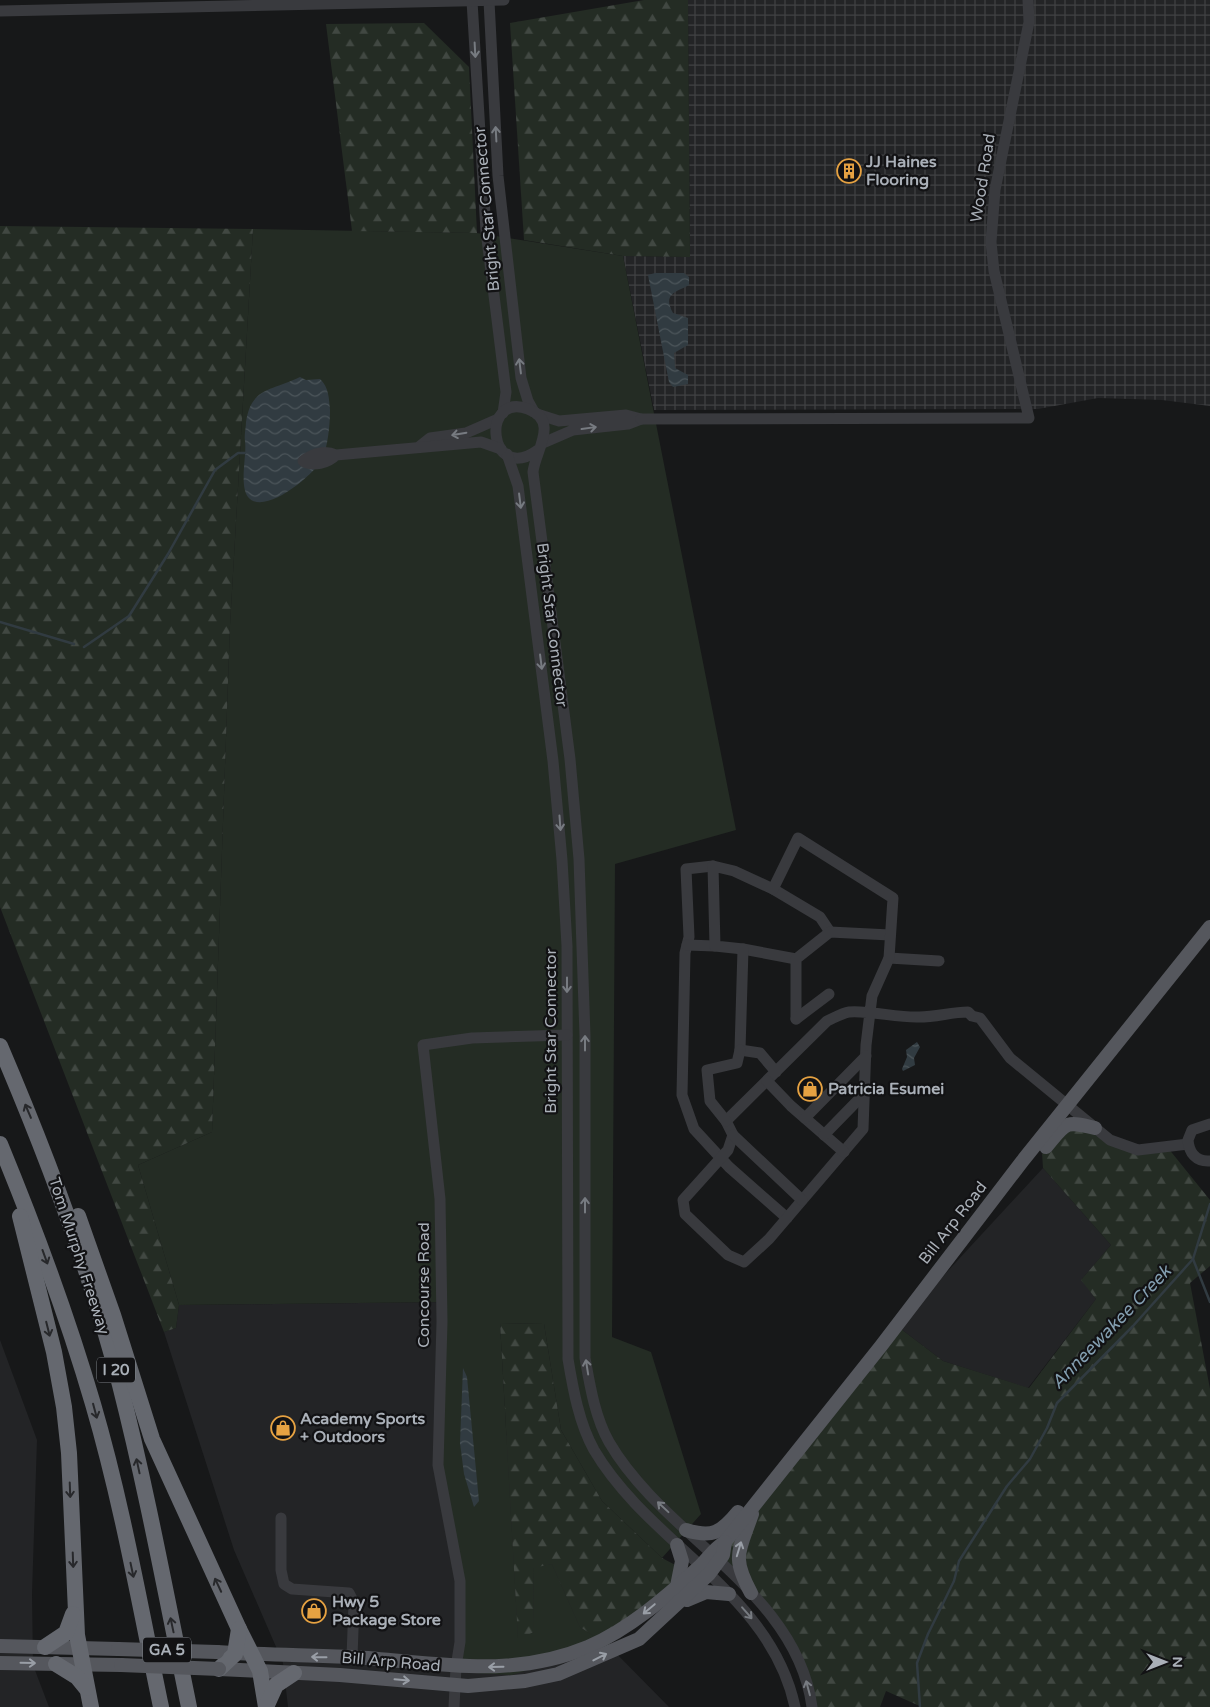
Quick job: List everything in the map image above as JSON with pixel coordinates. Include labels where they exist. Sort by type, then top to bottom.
[{"type":"highway","name":"Tom Murphy Freeway","points":[[0,1046],[38,1134],[72,1230],[120,1384],[189,1707]]},
{"type":"highway","points":[[38,1134],[56,1163],[81,1223],[152,1439],[260,1671],[266,1707]]},
{"type":"highway","name":"Tom Murphy Freeway","points":[[0,1144],[54,1282],[94,1406],[117,1501],[160,1707]]},
{"type":"highway","points":[[8,1163],[62,1389],[69,1453],[75,1607],[79,1648],[91,1707]]},
{"type":"highway","points":[[46,1647],[66,1633],[75,1607]]},
{"type":"highway","points":[[220,1669],[234,1654],[239,1629]]},
{"type":"highway","points":[[56,1664],[77,1677],[86,1688]]},
{"type":"highway","points":[[266,1707],[276,1684],[294,1673]]},
{"type":"main road","name":"Bill Arp Road","points":[[0,1663],[220,1669],[468,1686],[525,1681],[558,1674],[639,1639],[673,1607],[714,1557],[723,1554],[725,1542],[881,1346],[1024,1159],[1210,927]]},
{"type":"main road","points":[[1024,1159],[1042,1152],[1064,1125],[1075,1123],[1095,1128]]},
{"type":"main road","points":[[686,1530],[703,1535],[715,1533],[728,1524],[786,1452],[794,1454]]},
{"type":"main road","points":[[751,1593],[740,1572],[737,1557],[755,1504]]},
{"type":"main road","points":[[677,1544],[682,1561],[677,1586]]},
{"type":"main road","name":"Bill Arp Road","points":[[0,1646],[352,1657],[456,1667],[513,1667],[547,1660],[588,1647],[641,1617],[677,1586],[704,1570]]},
{"type":"main road","points":[[673,1607],[706,1592],[728,1594]]},
{"type":"street","points":[[0,11],[504,0]]},
{"type":"street","name":"Wood Road","points":[[641,419],[1030,418],[994,271],[991,242],[995,190],[1029,22],[1028,0]]},
{"type":"street","name":"Bright Star Connector","points":[[472,1],[481,177],[506,392],[501,416]]},
{"type":"street","name":"Bright Star Connector","points":[[489,1],[502,229],[522,378],[535,413]]},
{"type":"street","points":[[420,446],[430,438],[466,433],[518,407],[559,421],[626,415],[641,419]]},
{"type":"street","points":[[535,413],[544,426],[540,446]]},
{"type":"street","points":[[501,416],[495,434],[504,452]]},
{"type":"street","points":[[298,462],[311,455],[329,452],[336,456],[420,446],[432,448],[481,442],[522,457],[573,430],[628,424],[641,419]]},
{"type":"street","name":"Bright Star Connector","points":[[540,446],[534,459],[534,483],[570,759],[579,859],[585,1046],[585,1358],[590,1388],[609,1441],[644,1490],[751,1593],[788,1640],[808,1684],[812,1707]]},
{"type":"street","name":"Bright Star Connector","points":[[504,452],[518,486],[559,809],[566,946],[568,1359],[574,1392],[594,1449],[614,1479],[632,1502],[704,1570],[756,1624],[774,1648],[791,1689],[795,1707]]},
{"type":"street","points":[[733,1136],[728,1150],[684,1200],[685,1214],[728,1255],[744,1262],[787,1218],[863,1129],[866,1056],[872,996],[889,958],[893,898],[798,838],[773,889]]},
{"type":"street","points":[[712,866],[715,946]]},
{"type":"street","points":[[787,1218],[721,1158],[694,1129],[682,1095],[685,953],[689,937],[686,870],[712,866],[734,871],[773,889],[820,917],[830,932]]},
{"type":"street","points":[[796,959],[830,932],[890,935]]},
{"type":"street","points":[[687,945],[743,948],[796,959]]},
{"type":"street","points":[[743,948],[740,1050],[737,1064],[707,1070],[710,1101],[726,1121],[733,1136],[802,1200]]},
{"type":"street","points":[[889,958],[939,961]]},
{"type":"street","points":[[796,959],[796,1019],[829,994]]},
{"type":"street","points":[[726,1121],[828,1021],[848,1012],[918,1018],[947,1016],[954,1020],[968,1019],[972,1016],[980,1018],[1010,1058],[1110,1140],[1138,1150],[1188,1144]]},
{"type":"street","name":"Concourse Road","points":[[456,1667],[460,1642],[460,1582],[438,1465],[442,1322],[440,1199],[423,1045],[472,1038],[567,1035]]},
{"type":"street","points":[[740,1050],[760,1054],[776,1072]]},
{"type":"street","points":[[805,1118],[866,1056]]},
{"type":"street","points":[[767,1081],[844,1152]]},
{"type":"street","points":[[824,1135],[864,1094]]},
{"type":"street","points":[[1210,1124],[1192,1130],[1188,1140],[1192,1155],[1199,1160],[1210,1161]]},
{"type":"street","points":[[281,1518],[284,1584],[292,1589],[349,1593],[354,1603],[352,1657]]},
{"type":"street","points":[[454,1707],[456,1667]]},
{"type":"shaded area","points":[[688,0],[1210,0],[1210,406],[1162,400],[1098,398],[1038,409],[654,410],[623,256],[690,257]]},
{"type":"shaded area","points":[[1043,1168],[1111,1245],[1082,1279],[1096,1299],[1028,1388],[943,1361],[897,1326]]},
{"type":"shaded area","points":[[442,1302],[608,1645],[669,1707],[288,1707],[283,1663],[234,1550],[164,1332],[176,1328],[179,1305]]},
{"type":"shaded area","points":[[0,1340],[37,1440],[32,1594],[33,1665],[49,1707],[0,1707]]},
{"type":"green space","points":[[644,0],[688,0],[690,257],[623,256],[524,240],[510,23]]},
{"type":"green space","points":[[424,23],[469,67],[477,233],[352,231],[326,24]]},
{"type":"green space","points":[[0,226],[253,229],[230,625],[212,1132],[138,1165],[179,1305],[176,1328],[164,1332],[0,907]]},
{"type":"green space","points":[[253,229],[477,233],[623,256],[736,830],[615,864],[612,1337],[651,1352],[701,1514],[662,1558],[602,1501],[561,1430],[544,1324],[500,1323],[518,1638],[534,1632],[533,1567],[552,1564],[580,1627],[608,1645],[512,1675],[459,1672],[459,1607],[438,1465],[442,1302],[179,1305],[138,1165],[212,1132],[230,625]]},
{"type":"green space","points":[[1075,1123],[1138,1150],[1168,1148],[1210,1200],[1210,1266],[1190,1283],[1210,1389],[1210,1707],[922,1707],[886,1691],[880,1707],[812,1707],[788,1640],[718,1561],[897,1326],[943,1361],[1029,1388],[1096,1299],[1081,1280],[1111,1245],[1043,1168],[1042,1152]]},
{"type":"green space","points":[[500,1323],[544,1324],[561,1430],[602,1501],[662,1558],[698,1577],[608,1645],[580,1627],[552,1564],[533,1568],[534,1632],[518,1639]]},
{"type":"water","points":[[655,273],[684,273],[689,277],[689,285],[672,294],[669,301],[673,313],[688,318],[688,345],[674,353],[675,368],[688,375],[688,384],[673,387],[669,382],[648,275]]},
{"type":"water","points":[[300,377],[306,380],[320,379],[327,389],[330,416],[324,454],[317,466],[300,483],[277,498],[265,502],[255,502],[248,497],[244,485],[245,434],[249,411],[253,402],[264,392]]},
{"type":"water","points":[[917,1042],[920,1047],[914,1058],[915,1065],[903,1071],[902,1069],[907,1057],[906,1050]]},
{"type":"water","points":[[463,1368],[467,1377],[479,1501],[474,1507],[464,1474],[460,1443]]},
{"type":"waterway","points":[[84,647],[129,616],[168,554],[215,470],[238,453],[245,453]]},
{"type":"waterway","points":[[0,622],[74,644]]},
{"type":"waterway","name":"Anneewakee Creek","points":[[920,1707],[917,1663],[928,1634],[954,1581],[959,1561],[1007,1486],[1030,1459],[1047,1428],[1057,1403],[1133,1326],[1193,1259],[1210,1204]]},
{"type":"waterway","points":[[1193,1259],[1210,1302]]},
{"type":"place","name":"JJ Haines Flooring","points":[[849,171]]},
{"type":"place","name":"Patricia Esumei","points":[[810,1089]]},
{"type":"place","name":"Academy Sports + Outdoors","points":[[283,1428]]},
{"type":"place","name":"Hwy 5 Package Store","points":[[314,1611]]}]
